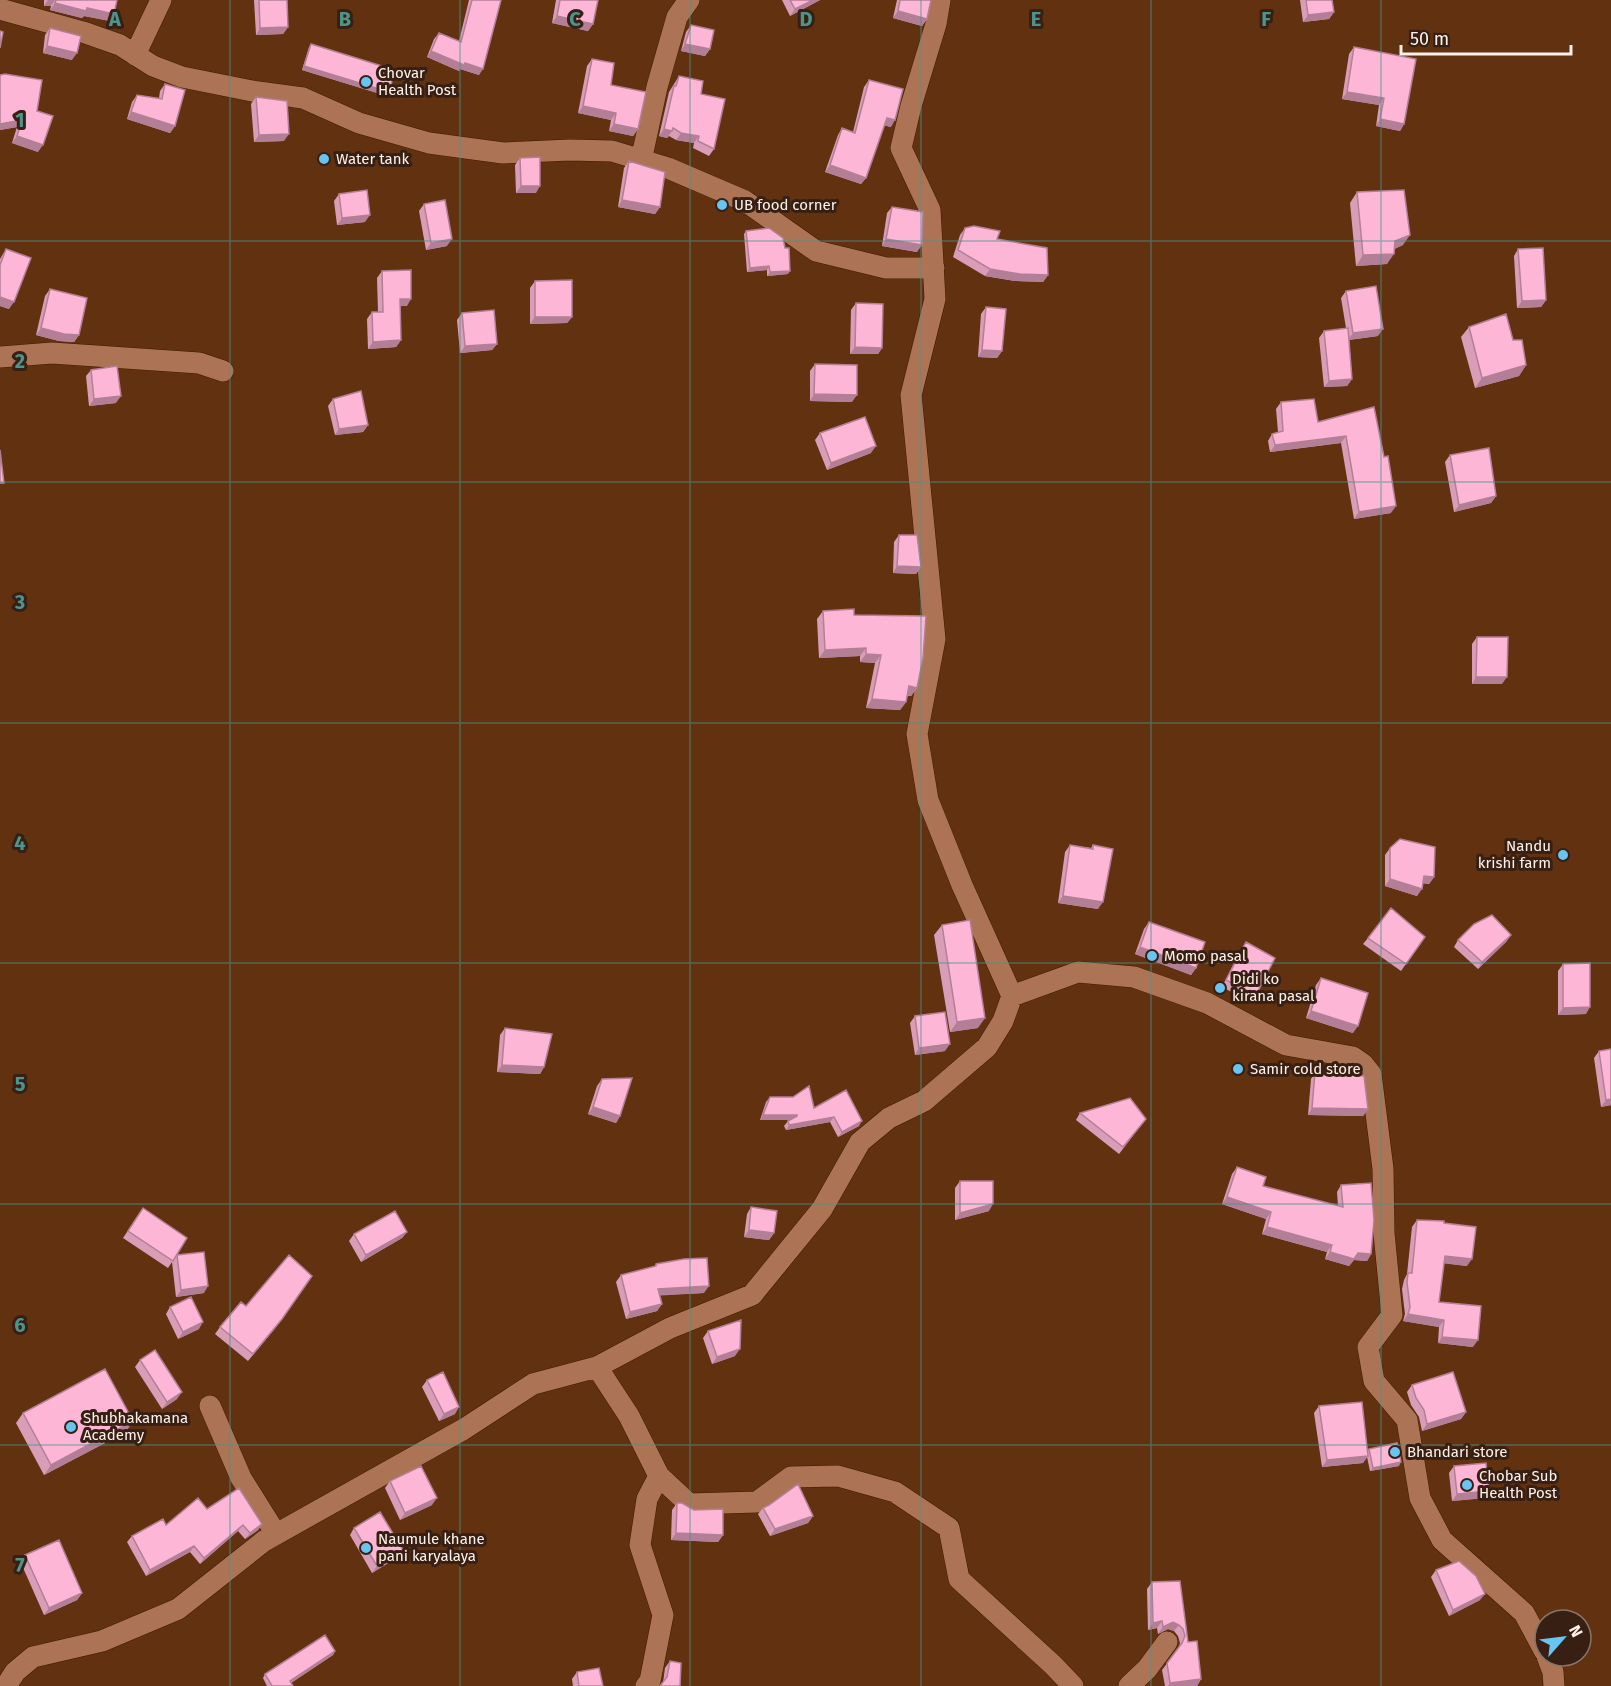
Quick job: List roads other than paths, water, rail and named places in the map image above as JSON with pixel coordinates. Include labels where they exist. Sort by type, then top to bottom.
[{"type":"street","points":[[135,55],[161,0]]},
{"type":"street","points":[[641,160],[657,87],[677,17],[689,0]]},
{"type":"street","points":[[6,1686],[15,1672],[33,1657],[102,1641],[178,1609],[264,1541],[464,1429],[533,1384],[597,1367],[670,1328],[752,1294],[822,1209],[860,1142],[889,1118],[924,1101],[987,1047],[1003,1021],[1012,996],[966,895],[928,800],[917,734],[935,639],[911,395],[935,299],[930,210],[901,148],[936,24],[940,0]]},
{"type":"street","points":[[0,9],[83,32],[120,45],[153,66],[182,77],[252,91],[303,98],[359,123],[429,143],[502,153],[612,151],[668,168],[745,201],[816,251],[886,268],[933,267]]},
{"type":"street","points":[[0,357],[52,353],[199,363],[223,371]]},
{"type":"street","points":[[1012,996],[1078,972],[1134,976],[1207,1003],[1286,1045],[1353,1057],[1364,1064],[1371,1074],[1383,1169],[1384,1233],[1392,1315],[1368,1347],[1374,1381],[1407,1420],[1420,1498],[1442,1540],[1524,1612],[1533,1629]]},
{"type":"street","points":[[597,1367],[629,1416],[659,1476],[689,1504],[757,1502],[791,1477],[838,1476],[895,1492],[948,1528],[959,1579],[1073,1686]]},
{"type":"street","points":[[210,1406],[240,1479],[276,1534]]},
{"type":"street","points":[[646,1686],[650,1681],[663,1615],[640,1545],[647,1499],[659,1476]]},
{"type":"street","points":[[1129,1686],[1146,1670],[1167,1642]]},
{"type":"street","points":[[1551,1668],[1554,1686]]},
{"type":"place","name":"Chovar Health Post","points":[[366,82]]},
{"type":"place","name":"Water tank","points":[[324,159]]},
{"type":"place","name":"UB food corner","points":[[722,205]]},
{"type":"place","name":"Nandu krishi farm","points":[[1563,855]]},
{"type":"place","name":"Momo pasal","points":[[1152,956]]},
{"type":"place","name":"Didi ko kirana pasal","points":[[1220,988]]},
{"type":"place","name":"Samir cold store","points":[[1238,1069]]},
{"type":"place","name":"Shubhakamana Academy","points":[[71,1427]]},
{"type":"place","name":"Bhandari store","points":[[1395,1452]]},
{"type":"place","name":"Chobar Sub Health Post","points":[[1467,1485]]},
{"type":"place","name":"Naumule khane pani karyalaya","points":[[366,1548]]}]
